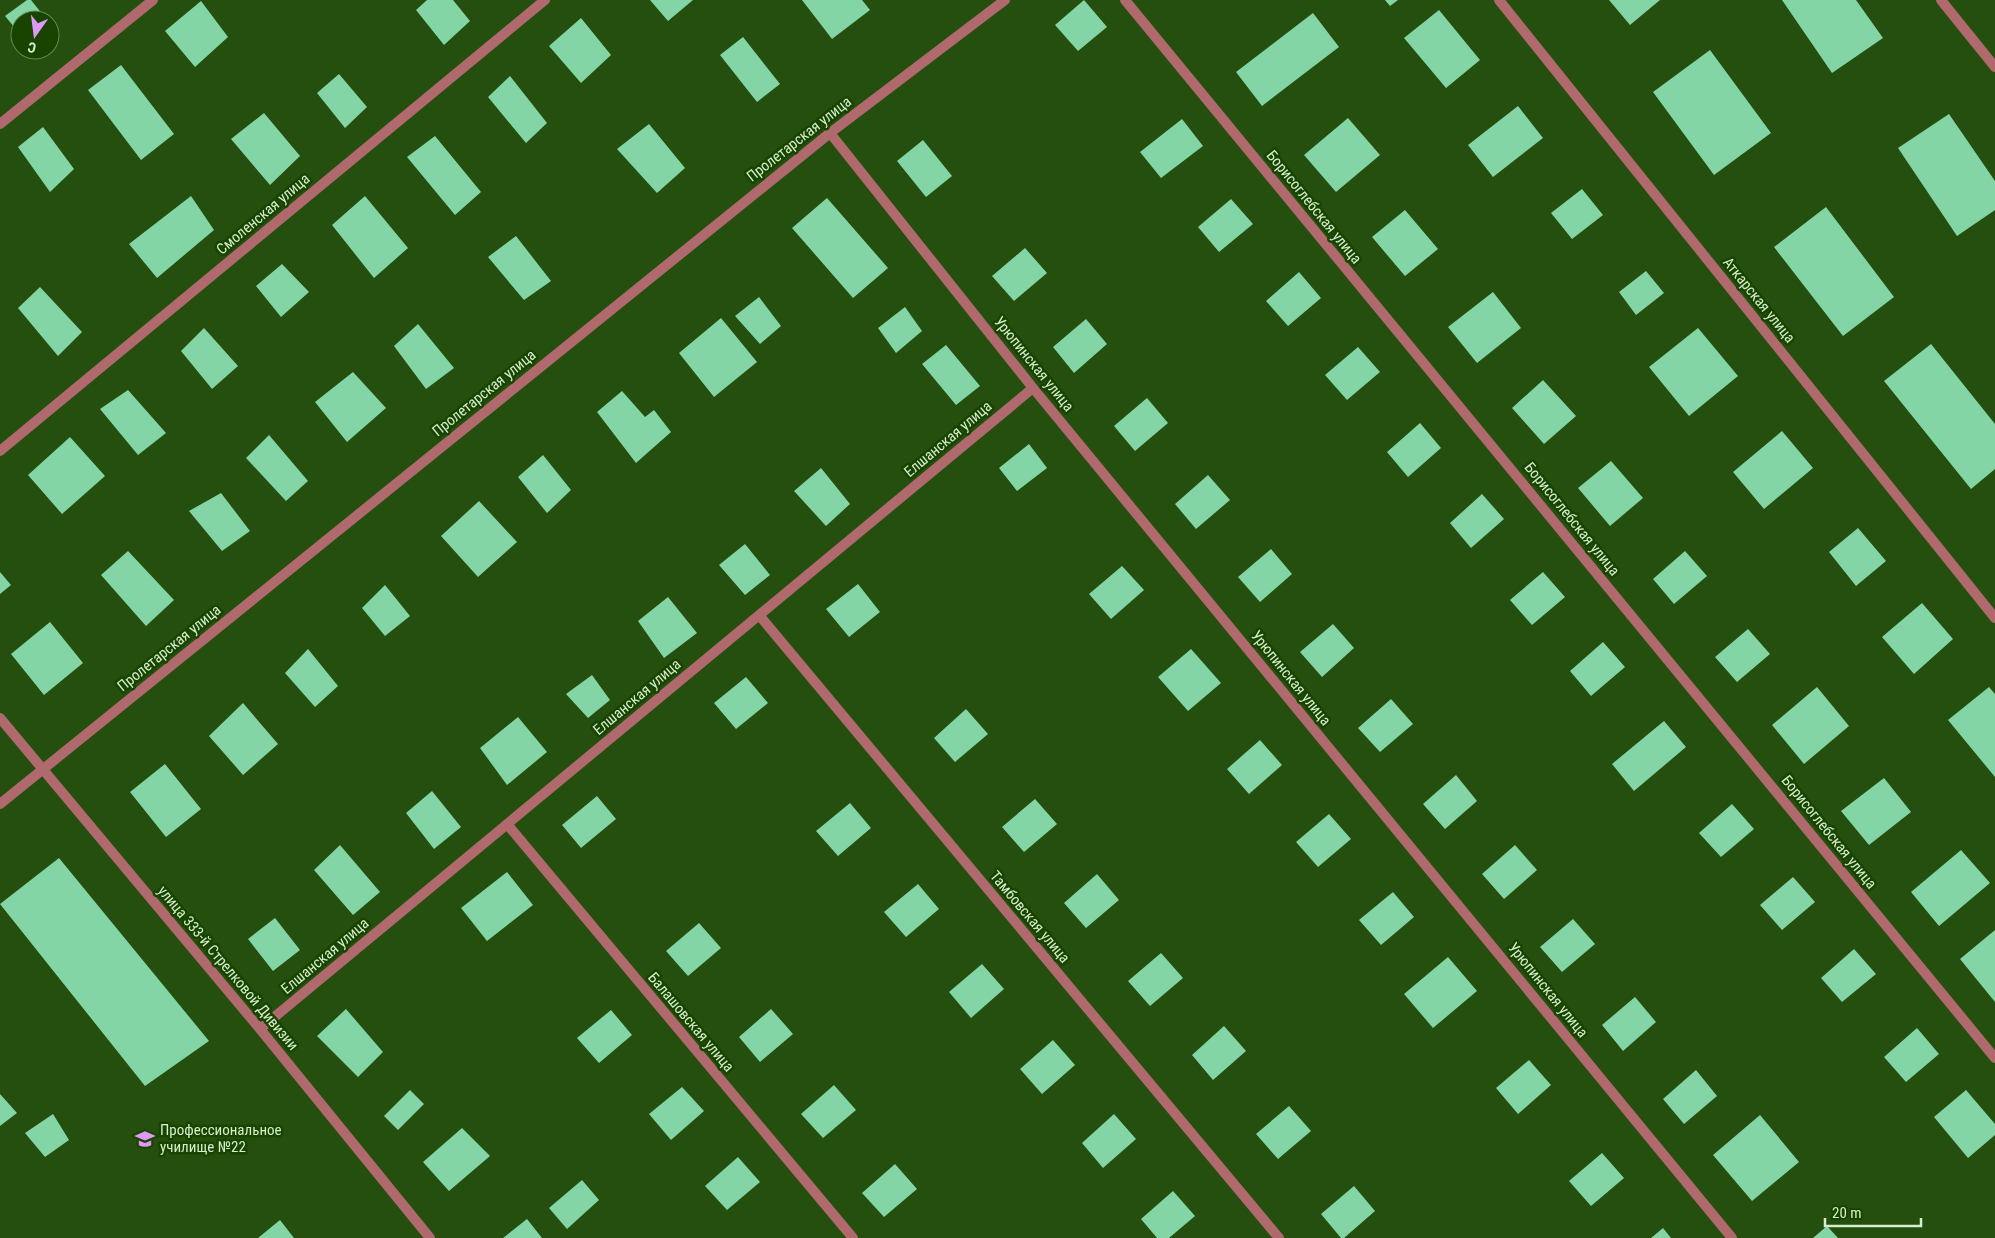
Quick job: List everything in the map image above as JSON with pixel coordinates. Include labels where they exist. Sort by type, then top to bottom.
[{"type":"street","points":[[0,124],[153,0]]},
{"type":"street","name":"Смоленская улица","points":[[0,451],[545,0]]},
{"type":"street","points":[[991,12],[995,0]]},
{"type":"street","name":"Пролетарская улица","points":[[0,804],[830,133],[1005,0]]},
{"type":"street","name":"Борисоглебская улица","points":[[1125,0],[1995,1058]]},
{"type":"street","name":"Аткарская улица","points":[[1499,0],[1995,618]]},
{"type":"street","points":[[1941,0],[1995,67]]},
{"type":"street","name":"Урюпинская улица","points":[[830,133],[1033,388],[1732,1238]]},
{"type":"street","name":"Елшанская улица","points":[[260,1030],[1033,388]]},
{"type":"street","name":"Тамбовская улица","points":[[759,615],[1279,1238]]},
{"type":"street","name":"улица 333-й Стрелковой Дивизии","points":[[0,718],[260,1030],[430,1238]]},
{"type":"street","name":"Балашовская улица","points":[[507,824],[853,1238]]},
{"type":"building","points":[[27,0],[31,0],[39,10],[13,10]]},
{"type":"building","points":[[427,0],[453,0],[470,21],[444,45],[416,10]]},
{"type":"building","points":[[650,0],[693,0],[668,21]]},
{"type":"building","points":[[802,0],[862,0],[870,10],[832,39]]},
{"type":"building","points":[[1084,0],[1107,27],[1078,51],[1055,25]]},
{"type":"building","points":[[1385,0],[1398,0],[1390,6]]},
{"type":"building","points":[[1609,0],[1660,0],[1630,25]]},
{"type":"building","points":[[1782,0],[1856,0],[1883,38],[1832,73]]},
{"type":"building","points":[[201,1],[228,37],[195,67],[165,31]]},
{"type":"building","points":[[1439,10],[1480,60],[1446,88],[1404,38]]},
{"type":"building","points":[[10,12],[10,22],[5,16]]},
{"type":"building","points":[[1313,13],[1339,47],[1262,106],[1236,72]]},
{"type":"building","points":[[581,18],[611,55],[581,83],[549,46]]},
{"type":"building","points":[[743,37],[780,84],[757,102],[720,55]]},
{"type":"building","points":[[1710,50],[1771,133],[1714,175],[1653,92]]},
{"type":"building","points":[[121,65],[174,134],[141,160],[88,90]]},
{"type":"building","points":[[339,74],[367,107],[345,128],[317,93]]},
{"type":"building","points":[[510,76],[547,123],[526,143],[488,97]]},
{"type":"building","points":[[1518,106],[1543,138],[1493,177],[1468,145]]},
{"type":"building","points":[[264,113],[300,156],[270,185],[231,139]]},
{"type":"building","points":[[1949,114],[1995,181],[1995,210],[1957,236],[1898,148]]},
{"type":"building","points":[[1348,118],[1380,155],[1336,192],[1304,155]]},
{"type":"building","points":[[1182,119],[1203,146],[1161,178],[1140,152]]},
{"type":"building","points":[[649,124],[685,168],[657,193],[617,149]]},
{"type":"building","points":[[43,127],[74,169],[50,192],[18,147]]},
{"type":"building","points":[[435,136],[481,192],[455,215],[407,157]]},
{"type":"building","points":[[923,140],[952,176],[926,197],[897,161]]},
{"type":"building","points":[[1582,189],[1603,215],[1572,239],[1551,213]]},
{"type":"building","points":[[191,196],[214,230],[157,278],[129,244]]},
{"type":"building","points":[[365,196],[408,248],[374,278],[332,225]]},
{"type":"building","points":[[827,198],[888,268],[853,298],[792,228]]},
{"type":"building","points":[[1231,199],[1253,224],[1219,252],[1198,227]]},
{"type":"building","points":[[1826,207],[1894,297],[1843,336],[1774,247]]},
{"type":"building","points":[[1405,210],[1438,249],[1405,276],[1372,237]]},
{"type":"building","points":[[516,236],[551,281],[524,300],[488,257]]},
{"type":"building","points":[[1025,248],[1047,273],[1014,301],[992,276]]},
{"type":"building","points":[[282,264],[309,292],[281,317],[256,286]]},
{"type":"building","points":[[1646,271],[1664,293],[1636,315],[1619,292]]},
{"type":"building","points":[[1299,272],[1321,298],[1288,326],[1266,301]]},
{"type":"building","points":[[40,287],[82,332],[58,356],[18,308]]},
{"type":"building","points":[[1493,292],[1521,328],[1477,363],[1448,327]]},
{"type":"building","points":[[759,297],[781,326],[760,344],[735,316]]},
{"type":"building","points":[[905,307],[922,331],[896,353],[878,328]]},
{"type":"building","points":[[721,318],[757,362],[714,397],[679,353]]},
{"type":"building","points":[[1086,319],[1107,344],[1074,373],[1053,347]]},
{"type":"building","points":[[418,324],[454,368],[426,389],[394,346]]},
{"type":"building","points":[[204,328],[238,366],[212,389],[181,351]]},
{"type":"building","points":[[1698,328],[1738,376],[1689,416],[1649,367]]},
{"type":"building","points":[[1931,344],[1995,424],[1995,469],[1971,489],[1884,381]]},
{"type":"building","points":[[946,345],[980,386],[956,405],[922,364]]},
{"type":"building","points":[[1358,347],[1380,372],[1347,400],[1325,375]]},
{"type":"building","points":[[353,372],[386,408],[347,442],[315,402]]},
{"type":"building","points":[[1543,380],[1576,416],[1544,444],[1512,408]]},
{"type":"building","points":[[128,390],[166,433],[138,455],[100,409]]},
{"type":"building","points":[[622,391],[645,417],[654,410],[671,432],[636,463],[597,412]]},
{"type":"building","points":[[1147,398],[1168,423],[1135,451],[1114,426]]},
{"type":"building","points":[[1420,423],[1441,448],[1408,477],[1387,452]]},
{"type":"building","points":[[1782,431],[1813,468],[1764,509],[1733,472]]},
{"type":"building","points":[[269,435],[308,481],[286,501],[246,458]]},
{"type":"building","points":[[70,437],[105,476],[62,514],[28,475]]},
{"type":"building","points":[[1029,444],[1047,468],[1017,491],[999,468]]},
{"type":"building","points":[[543,455],[571,490],[547,513],[518,477]]},
{"type":"building","points":[[1611,461],[1643,498],[1610,526],[1578,488]]},
{"type":"building","points":[[821,468],[850,504],[826,526],[794,491]]},
{"type":"building","points":[[1208,475],[1230,500],[1196,529],[1175,504]]},
{"type":"building","points":[[221,493],[250,531],[222,551],[189,511]]},
{"type":"building","points":[[1482,494],[1504,519],[1471,548],[1450,523]]},
{"type":"building","points":[[479,501],[517,542],[478,577],[441,536]]},
{"type":"building","points":[[1858,528],[1886,561],[1856,586],[1829,552]]},
{"type":"building","points":[[745,544],[770,575],[745,595],[719,565]]},
{"type":"building","points":[[1271,549],[1292,574],[1260,602],[1238,577]]},
{"type":"building","points":[[128,551],[174,600],[146,626],[101,575]]},
{"type":"building","points":[[1685,551],[1707,576],[1674,604],[1653,579]]},
{"type":"building","points":[[1122,566],[1144,590],[1111,619],[1089,594]]},
{"type":"building","points":[[0,572],[11,585],[0,594]]},
{"type":"building","points":[[1543,572],[1565,597],[1532,625],[1510,600]]},
{"type":"building","points":[[858,584],[880,612],[849,637],[826,609]]},
{"type":"building","points":[[385,585],[410,616],[385,636],[362,608]]},
{"type":"building","points":[[668,597],[697,633],[664,658],[638,621]]},
{"type":"building","points":[[1922,603],[1953,639],[1914,674],[1882,637]]},
{"type":"building","points":[[50,622],[83,663],[44,695],[11,654]]},
{"type":"building","points":[[1333,624],[1354,648],[1322,677],[1300,652]]},
{"type":"building","points":[[1748,629],[1770,654],[1737,682],[1715,657]]},
{"type":"building","points":[[1603,642],[1625,667],[1591,696],[1570,671]]},
{"type":"building","points":[[308,649],[338,686],[315,707],[285,673]]},
{"type":"building","points":[[1191,649],[1221,683],[1188,711],[1158,677]]},
{"type":"building","points":[[592,675],[610,700],[588,718],[566,694]]},
{"type":"building","points":[[746,677],[768,703],[736,729],[714,703]]},
{"type":"building","points":[[1817,687],[1849,726],[1804,764],[1772,725]]},
{"type":"building","points":[[1989,687],[1995,694],[1995,777],[1948,720]]},
{"type":"building","points":[[1391,699],[1413,724],[1380,752],[1358,728]]},
{"type":"building","points":[[243,703],[278,744],[243,775],[209,736]]},
{"type":"building","points":[[966,709],[988,734],[955,762],[934,738]]},
{"type":"building","points":[[518,717],[547,752],[507,785],[480,748]]},
{"type":"building","points":[[1664,721],[1686,747],[1634,791],[1612,764]]},
{"type":"building","points":[[1260,740],[1282,765],[1249,794],[1227,769]]},
{"type":"building","points":[[165,764],[201,809],[166,837],[130,792]]},
{"type":"building","points":[[1456,775],[1477,801],[1445,829],[1423,804]]},
{"type":"building","points":[[1884,778],[1911,812],[1869,845],[1841,811]]},
{"type":"building","points":[[432,791],[461,827],[434,849],[406,813]]},
{"type":"building","points":[[597,796],[616,819],[581,848],[562,825]]},
{"type":"building","points":[[1035,799],[1057,824],[1024,852],[1002,827]]},
{"type":"building","points":[[850,803],[871,828],[838,856],[816,831]]},
{"type":"building","points":[[1732,804],[1754,829],[1721,857],[1699,833]]},
{"type":"building","points":[[1329,814],[1351,839],[1318,867],[1296,842]]},
{"type":"building","points":[[340,845],[380,892],[353,915],[314,870]]},
{"type":"building","points":[[1515,845],[1537,870],[1504,899],[1482,874]]},
{"type":"building","points":[[1961,850],[1990,883],[1939,926],[1911,892]]},
{"type":"building","points":[[59,858],[209,1041],[145,1086],[0,904]]},
{"type":"building","points":[[507,872],[533,905],[487,941],[461,908]]},
{"type":"building","points":[[1097,874],[1119,900],[1086,928],[1064,903]]},
{"type":"building","points":[[1793,877],[1815,902],[1782,930],[1760,905]]},
{"type":"building","points":[[918,884],[939,909],[906,937],[884,912]]},
{"type":"building","points":[[1393,892],[1414,917],[1381,945],[1359,920]]},
{"type":"building","points":[[275,918],[300,950],[273,971],[248,939]]},
{"type":"building","points":[[1573,919],[1595,944],[1562,972],[1540,947]]},
{"type":"building","points":[[699,923],[721,948],[688,976],[666,951]]},
{"type":"building","points":[[1995,930],[1995,1002],[1960,959]]},
{"type":"building","points":[[1854,949],[1876,974],[1842,1002],[1821,978]]},
{"type":"building","points":[[1161,953],[1183,978],[1150,1006],[1128,981]]},
{"type":"building","points":[[1448,957],[1477,991],[1433,1028],[1404,994]]},
{"type":"building","points":[[982,964],[1004,989],[971,1018],[949,992]]},
{"type":"building","points":[[1635,997],[1656,1022],[1623,1051],[1602,1025]]},
{"type":"building","points":[[346,1009],[383,1052],[358,1077],[317,1036]]},
{"type":"building","points":[[771,1009],[793,1034],[760,1062],[739,1037]]},
{"type":"building","points":[[611,1010],[632,1035],[599,1063],[577,1038]]},
{"type":"building","points":[[1224,1026],[1246,1051],[1213,1080],[1192,1055]]},
{"type":"building","points":[[1917,1028],[1939,1054],[1906,1082],[1884,1057]]},
{"type":"building","points":[[1053,1040],[1075,1065],[1042,1094],[1020,1069]]},
{"type":"building","points":[[1529,1060],[1551,1085],[1518,1114],[1496,1088]]},
{"type":"building","points":[[1696,1070],[1717,1096],[1684,1124],[1663,1099]]},
{"type":"building","points":[[834,1085],[856,1110],[823,1138],[801,1114]]},
{"type":"building","points":[[682,1087],[704,1111],[671,1140],[649,1114]]},
{"type":"building","points":[[410,1090],[424,1104],[398,1130],[384,1116]]},
{"type":"building","points":[[1966,1090],[1995,1124],[1995,1135],[1968,1158],[1934,1117]]},
{"type":"building","points":[[0,1094],[17,1113],[0,1126]]},
{"type":"building","points":[[1289,1106],[1311,1131],[1278,1159],[1256,1134]]},
{"type":"building","points":[[53,1114],[69,1140],[45,1157],[25,1133]]},
{"type":"building","points":[[1114,1114],[1136,1139],[1103,1168],[1082,1143]]},
{"type":"building","points":[[1760,1115],[1799,1162],[1752,1201],[1713,1155]]},
{"type":"building","points":[[462,1128],[490,1156],[449,1191],[423,1162]]},
{"type":"building","points":[[1602,1153],[1624,1178],[1591,1206],[1569,1181]]},
{"type":"building","points":[[738,1157],[760,1182],[727,1210],[705,1186]]},
{"type":"building","points":[[895,1164],[917,1189],[884,1217],[862,1193]]},
{"type":"building","points":[[582,1180],[599,1200],[567,1229],[549,1208]]},
{"type":"building","points":[[1354,1186],[1375,1211],[1344,1238],[1341,1238],[1321,1214]]},
{"type":"building","points":[[1173,1191],[1195,1216],[1169,1238],[1157,1238],[1141,1219]]},
{"type":"building","points":[[527,1219],[542,1238],[503,1238]]},
{"type":"building","points":[[280,1220],[294,1238],[258,1238]]},
{"type":"building","points":[[1827,1226],[1838,1238],[1813,1238]]},
{"type":"building","points":[[1663,1228],[1671,1238],[1651,1238]]},
{"type":"place","name":"Профессиональное училище №22","points":[[145,1139]]}]
